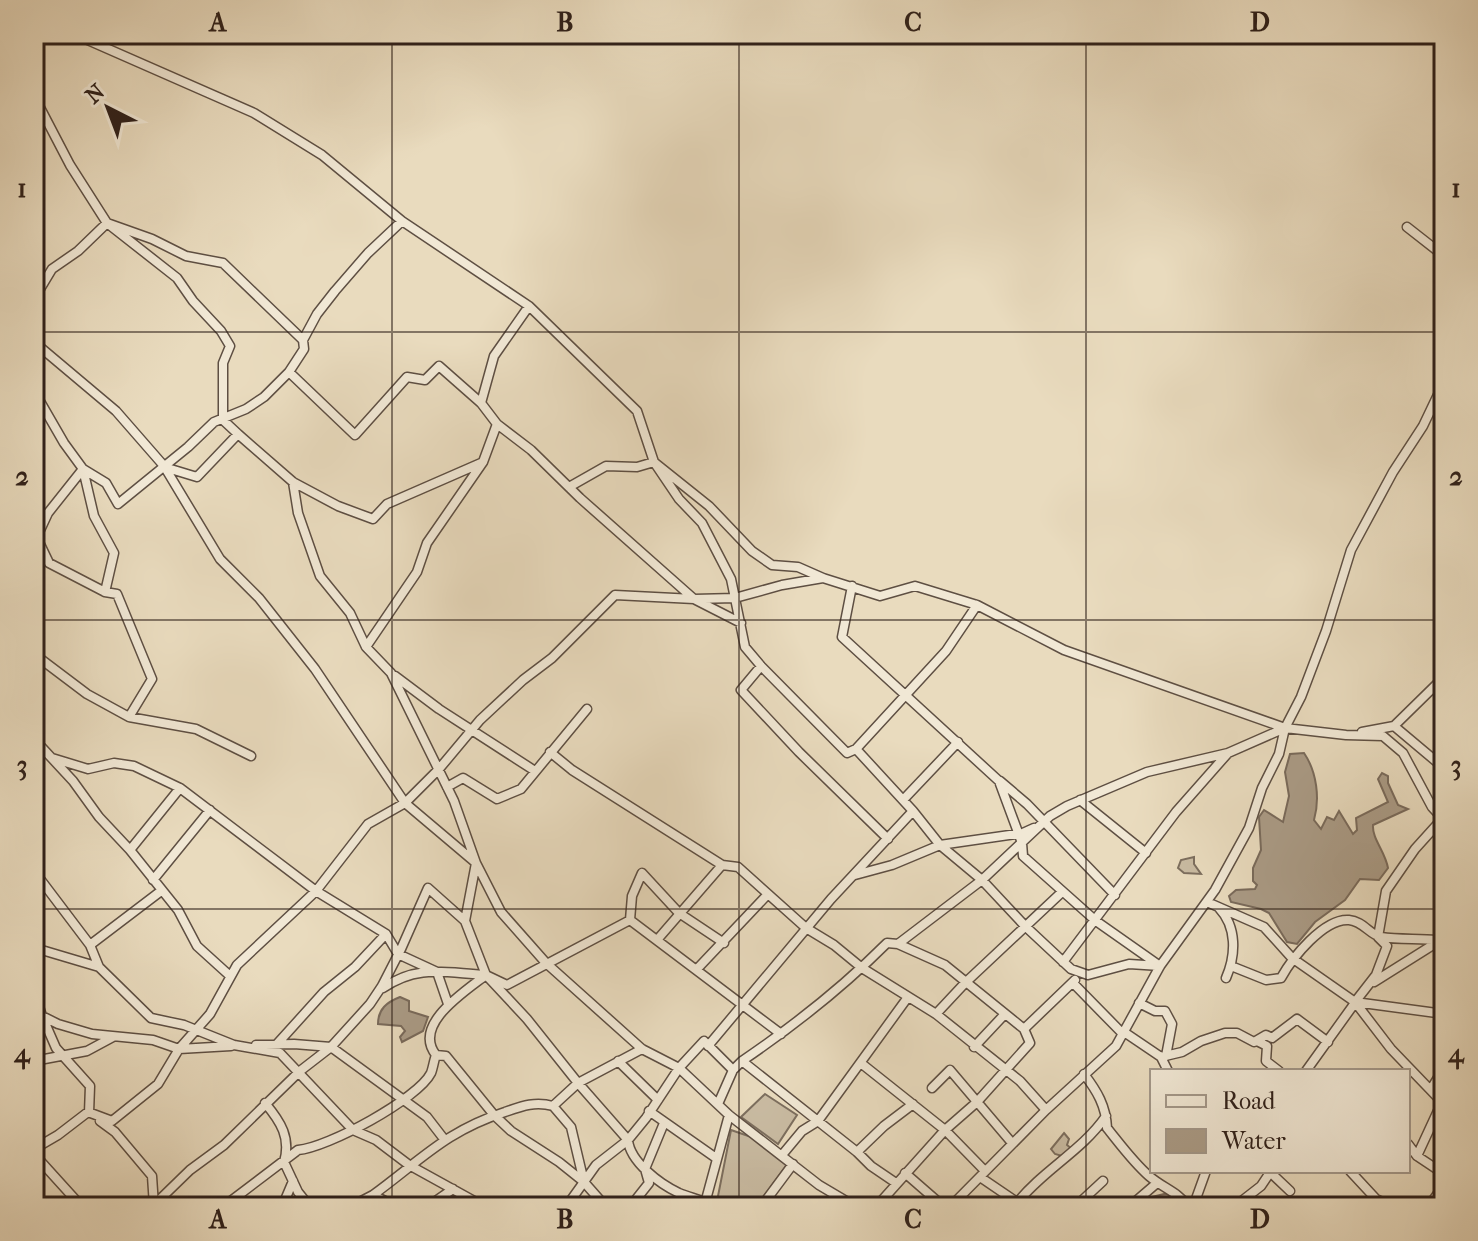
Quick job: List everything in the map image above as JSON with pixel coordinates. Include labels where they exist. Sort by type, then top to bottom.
[{"type":"street","points":[[74,34],[254,113],[322,155],[402,221],[529,306],[637,411],[654,462],[679,499],[702,523],[731,579],[745,647],[847,753],[856,749],[946,651],[977,605]]},
{"type":"street","points":[[34,96],[70,165],[107,223],[177,278],[221,331],[230,346],[223,363],[223,420],[293,482],[338,506],[373,519],[387,504],[483,462]]},
{"type":"street","points":[[34,391],[83,469],[106,483],[118,504],[214,422],[264,397],[289,372],[304,349],[303,340],[335,291],[368,253],[402,221]]},
{"type":"street","points":[[107,223],[152,239],[186,256],[223,263],[303,340]]},
{"type":"street","points":[[34,299],[52,269],[78,251],[107,223]]},
{"type":"street","points":[[1407,227],[1444,256]]},
{"type":"street","points":[[481,403],[494,356],[529,306]]},
{"type":"street","points":[[34,342],[116,411],[164,466],[220,559],[259,598],[315,669],[405,803],[476,863]]},
{"type":"street","points":[[289,372],[355,435],[407,377],[425,380],[439,366],[481,403],[497,424],[531,450],[694,599],[741,623]]},
{"type":"street","points":[[905,1173],[947,1207],[1116,1046],[1160,966],[1207,902],[1249,828],[1262,788],[1279,754],[1285,728],[1301,697],[1326,631],[1351,550],[1393,472],[1423,426],[1444,382]]},
{"type":"street","points":[[366,647],[417,572],[427,543],[483,462],[497,424]]},
{"type":"street","points":[[164,466],[197,477],[238,434]]},
{"type":"street","points":[[569,487],[606,466],[637,467],[654,462]]},
{"type":"street","points":[[654,462],[709,506],[752,551],[772,565],[798,567],[880,596],[915,586],[977,605],[1064,650],[1285,728],[1383,736],[1403,753],[1432,807],[1443,819],[1415,849],[1386,891],[1378,937]]},
{"type":"street","points":[[83,469],[48,513],[36,540],[49,563],[105,592],[117,594],[152,679],[129,717]]},
{"type":"street","points":[[83,469],[94,516],[114,553],[105,592]]},
{"type":"street","points":[[293,482],[298,513],[320,576],[350,613],[366,647],[391,673],[535,771]]},
{"type":"street","points":[[88,1112],[112,1121],[158,1084],[179,1049],[210,1014],[224,992],[229,975],[257,944],[316,891],[368,824],[405,803],[472,731],[615,595],[735,598],[823,578]]},
{"type":"street","points":[[852,586],[842,637],[958,742],[1115,895]]},
{"type":"street","points":[[34,654],[87,694],[129,717],[196,729],[251,756]]},
{"type":"street","points":[[761,666],[741,690],[888,839]]},
{"type":"street","points":[[391,673],[439,769],[476,863],[501,912],[546,963],[642,1049],[679,1068],[729,1115],[843,1204],[866,1207]]},
{"type":"street","points":[[1346,735],[1394,726],[1444,677]]},
{"type":"street","points":[[447,787],[463,778],[497,799],[521,789],[587,709]]},
{"type":"street","points":[[1394,726],[1444,768]]},
{"type":"street","points":[[854,875],[892,865],[940,845],[1017,833],[1043,823],[1080,800],[1147,772],[1228,753],[1285,728]]},
{"type":"street","points":[[34,739],[178,910],[197,946],[229,975]]},
{"type":"street","points":[[903,800],[958,742]]},
{"type":"street","points":[[856,749],[940,845],[982,880],[1071,969],[1088,975],[1129,964],[1160,966]]},
{"type":"street","points":[[550,752],[572,770],[722,865],[738,867],[806,928],[834,945],[862,968],[936,1014],[1006,1070],[1046,1110]]},
{"type":"street","points":[[1063,962],[1195,787],[1228,753]]},
{"type":"street","points":[[52,758],[88,769],[114,763],[134,766],[180,788],[316,891],[386,934],[398,954],[437,972],[448,1004]]},
{"type":"street","points":[[999,781],[1022,843],[1023,856],[1096,921],[1160,966]]},
{"type":"street","points":[[130,850],[180,788]]},
{"type":"street","points":[[1080,800],[1146,853]]},
{"type":"street","points":[[153,880],[210,810]]},
{"type":"street","points":[[708,1046],[806,928],[913,811]]},
{"type":"street","points":[[898,944],[982,880],[1043,823]]},
{"type":"street","points":[[465,921],[476,863]]},
{"type":"street","points":[[657,940],[722,865]]},
{"type":"street","points":[[34,871],[90,945],[99,967],[151,1018],[197,1029],[234,1045],[280,1053],[353,1130],[376,1140],[409,1165],[483,1207]]},
{"type":"street","points":[[630,920],[632,896],[642,873],[679,913],[724,943]]},
{"type":"street","points":[[152,1206],[190,1170],[224,1145],[300,1071],[331,1047],[378,992],[428,888],[465,921],[486,975],[628,1140],[629,1150],[645,1169],[677,1192],[709,1205],[716,1158],[729,1115]]},
{"type":"street","points":[[90,945],[161,891]]},
{"type":"street","points":[[936,1014],[1062,892]]},
{"type":"street","points":[[697,969],[768,894]]},
{"type":"street","points":[[1207,902],[1264,927],[1292,958],[1355,1002],[1391,1049],[1442,1102],[1417,1156]]},
{"type":"street","points":[[1218,907],[1232,928],[1231,966],[1226,978]]},
{"type":"street","points":[[378,992],[399,977],[417,971],[486,975],[507,985],[630,920]]},
{"type":"street","points":[[630,920],[781,1034]]},
{"type":"street","points":[[1231,966],[1272,981],[1281,978],[1303,944],[1336,923],[1349,920],[1363,924],[1387,946],[1376,975],[1308,1069]]},
{"type":"street","points":[[277,1044],[324,992],[355,967],[386,934]]},
{"type":"street","points":[[1378,937],[1441,939]]},
{"type":"street","points":[[1355,1002],[1375,980],[1441,939]]},
{"type":"street","points":[[718,1104],[733,1070],[742,1061],[816,1009],[887,943],[898,944],[945,965],[1024,1029],[1030,1043],[977,1102],[945,1130],[876,1207]]},
{"type":"street","points":[[82,1207],[34,1151],[88,1112],[90,1086],[56,1048],[38,1014],[36,949],[99,967]]},
{"type":"street","points":[[1024,1029],[1082,973]]},
{"type":"street","points":[[486,975],[448,1004],[428,1034],[429,1046],[436,1055],[446,1056],[494,1115],[519,1138],[559,1162],[584,1182],[606,1207]]},
{"type":"street","points":[[1073,983],[1122,1033],[1163,1057],[1231,1032],[1267,1046],[1266,1061],[1276,1069]]},
{"type":"street","points":[[782,1155],[802,1131],[818,1121],[908,997]]},
{"type":"street","points":[[1355,1002],[1444,1014]]},
{"type":"street","points":[[1139,1003],[1155,1011],[1165,1011],[1172,1024],[1163,1057],[1167,1069]]},
{"type":"street","points":[[38,1014],[58,1024],[113,1037],[153,1040],[179,1049],[277,1044],[331,1047],[404,1098],[427,1117],[444,1139]]},
{"type":"street","points":[[974,1047],[1004,1015]]},
{"type":"street","points":[[1257,1041],[1266,1035],[1272,1038],[1297,1019],[1328,1042]]},
{"type":"street","points":[[34,1061],[87,1051],[113,1037]]},
{"type":"street","points":[[566,1207],[596,1165],[628,1140],[679,1068],[704,1041],[733,1070]]},
{"type":"street","points":[[553,1106],[578,1083],[642,1049]]},
{"type":"street","points":[[223,1207],[298,1150],[311,1149],[353,1130],[404,1098],[431,1073],[436,1055]]},
{"type":"street","points":[[618,1061],[658,1100]]},
{"type":"street","points":[[742,1061],[896,1183]]},
{"type":"street","points":[[862,1064],[945,1130],[983,1174],[1020,1206],[1029,1188],[1080,1147],[1107,1115]]},
{"type":"street","points":[[1431,1089],[1444,1068]]},
{"type":"street","points":[[932,1088],[950,1070],[1012,1143]]},
{"type":"street","points":[[1084,1074],[1099,1092],[1107,1115],[1107,1128],[1157,1183],[1171,1188],[1191,1207],[1205,1173]]},
{"type":"street","points":[[350,1207],[373,1195],[444,1139],[494,1115],[539,1101],[553,1106],[571,1127],[584,1182]]},
{"type":"street","points":[[265,1103],[280,1120],[289,1146],[284,1162],[310,1207]]},
{"type":"street","points":[[857,1152],[913,1104]]},
{"type":"street","points":[[649,1111],[716,1158]]},
{"type":"street","points":[[88,1112],[115,1132],[152,1176],[152,1206]]},
{"type":"street","points":[[630,1207],[649,1183],[645,1169],[664,1123]]},
{"type":"street","points":[[1410,1147],[1417,1156],[1444,1174]]},
{"type":"street","points":[[761,1207],[793,1164]]},
{"type":"street","points":[[1234,1207],[1272,1173],[1290,1191]]},
{"type":"street","points":[[1353,1173],[1376,1199],[1393,1207]]},
{"type":"street","points":[[282,1207],[293,1181]]},
{"type":"street","points":[[1075,1207],[1103,1181]]},
{"type":"street","points":[[1129,1207],[1157,1183]]},
{"type":"street","points":[[1428,1207],[1444,1185]]},
{"type":"street","points":[[427,1207],[453,1189]]},
{"type":"street","points":[[373,1195],[387,1202],[415,1207]]},
{"type":"street","points":[[1363,1207],[1376,1199]]},
{"type":"shaded area","points":[[1194,857],[1194,864],[1201,874],[1184,873],[1178,868],[1181,860]]},
{"type":"shaded area","points":[[765,1094],[797,1115],[778,1144],[741,1117]]},
{"type":"shaded area","points":[[731,1130],[757,1139],[788,1163],[756,1207],[733,1207],[718,1196]]},
{"type":"shaded area","points":[[1064,1133],[1069,1139],[1067,1145],[1072,1149],[1062,1156],[1051,1149]]},
{"type":"water","points":[[1304,753],[1314,777],[1317,795],[1314,820],[1321,829],[1327,817],[1334,820],[1339,811],[1353,834],[1357,830],[1356,818],[1388,802],[1378,779],[1382,773],[1388,776],[1398,805],[1408,809],[1373,825],[1388,868],[1379,880],[1360,879],[1345,900],[1315,922],[1297,944],[1287,942],[1269,913],[1231,902],[1229,896],[1236,890],[1255,889],[1253,868],[1261,850],[1259,817],[1264,810],[1283,822],[1289,796],[1285,772],[1290,754]]},
{"type":"water","points":[[400,997],[409,1001],[409,1011],[428,1017],[423,1031],[402,1042],[400,1037],[405,1031],[401,1026],[378,1024],[384,1007]]},
{"type":"water","points":[[1173,1194],[1184,1207],[1135,1207],[1144,1199]]}]
